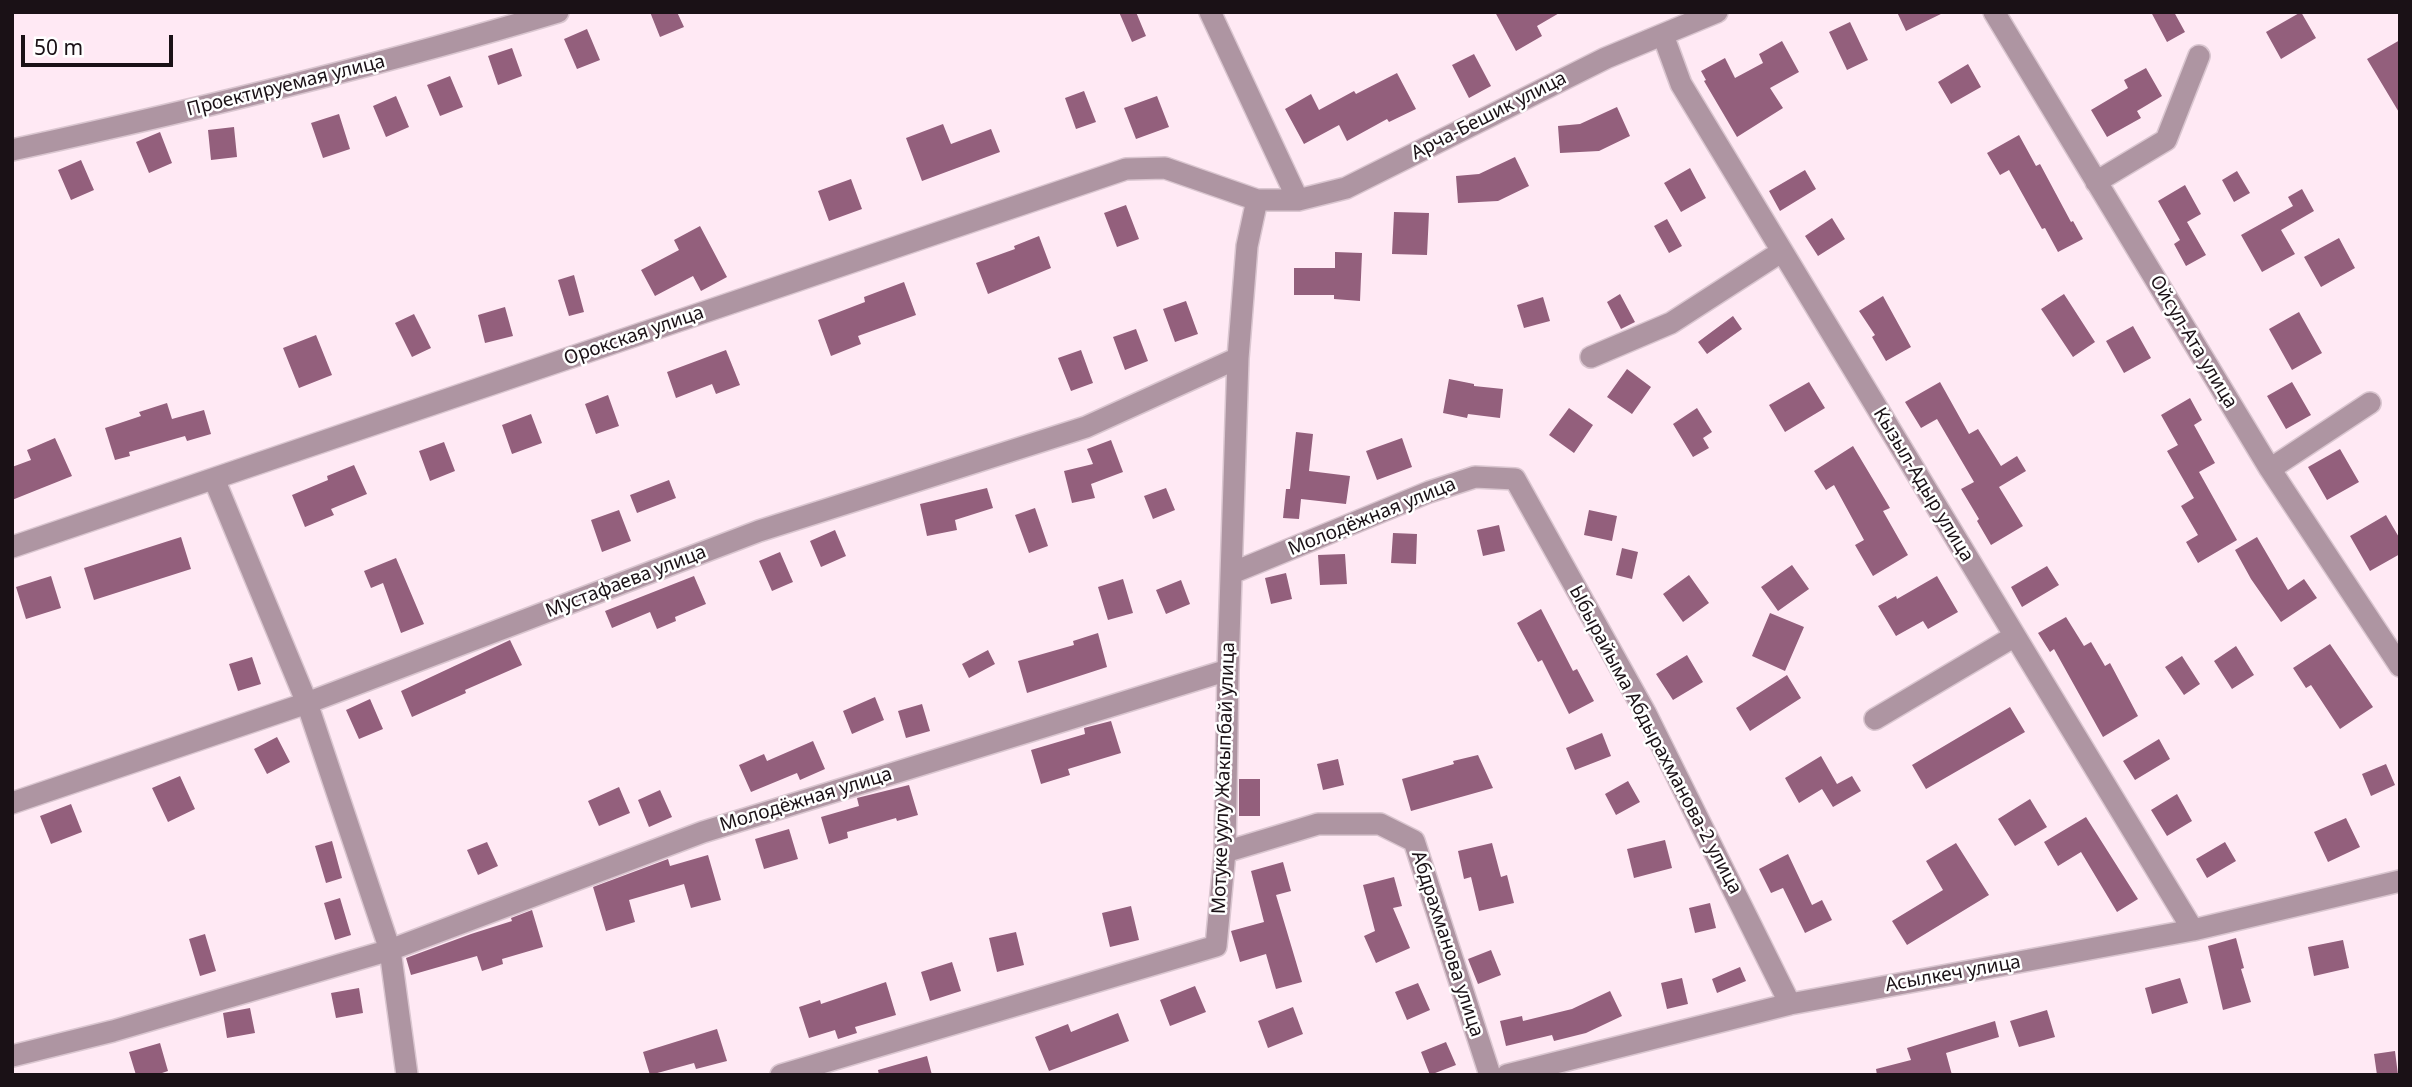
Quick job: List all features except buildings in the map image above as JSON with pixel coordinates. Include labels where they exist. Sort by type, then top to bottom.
[{"type":"street","name":"Проектируемая улица","points":[[12,150],[209,107],[463,41],[558,12]]},
{"type":"street","points":[[1210,12],[1298,200]]},
{"type":"street","name":"Арча-Бешик улица","points":[[1257,200],[1298,200],[1346,188],[1606,58],[1717,12]]},
{"type":"street","name":"Ойсул-Ата улица","points":[[1994,12],[2270,469],[2400,666]]},
{"type":"street","name":"Кызыл-Адыр улица","points":[[1663,34],[1681,84],[2193,930]]},
{"type":"street","points":[[2096,182],[2166,140],[2199,56]]},
{"type":"street","name":"Орокская улица","points":[[12,547],[1126,169],[1165,168],[1257,200]]},
{"type":"street","name":"Мотуке уулу Жакыпбай улица","points":[[781,1075],[1216,946],[1225,852],[1238,358],[1247,246],[1257,200]]},
{"type":"street","points":[[1591,357],[1671,323],[1781,252]]},
{"type":"street","name":"Мустафаева улица","points":[[12,803],[307,703],[759,531],[1086,427],[1238,358]]},
{"type":"street","points":[[2270,469],[2370,404]]},
{"type":"street","name":"Молодёжная улица","points":[[1232,573],[1441,488],[1475,477],[1515,479]]},
{"type":"street","points":[[214,479],[307,703],[390,950],[407,1075]]},
{"type":"street","name":"Ыбырайыма Абдырахманова-2 улица","points":[[1515,479],[1645,712],[1790,1004]]},
{"type":"street","points":[[1875,719],[2015,636]]},
{"type":"street","name":"Молодёжная улица","points":[[12,1056],[114,1031],[390,950],[703,832],[1228,670]]},
{"type":"street","name":"Абдрахманова улица","points":[[1225,852],[1318,824],[1380,824],[1413,841],[1490,1075]]},
{"type":"street","name":"Асылкеч улица","points":[[1507,1075],[1790,1004],[2193,930],[2400,881]]}]
